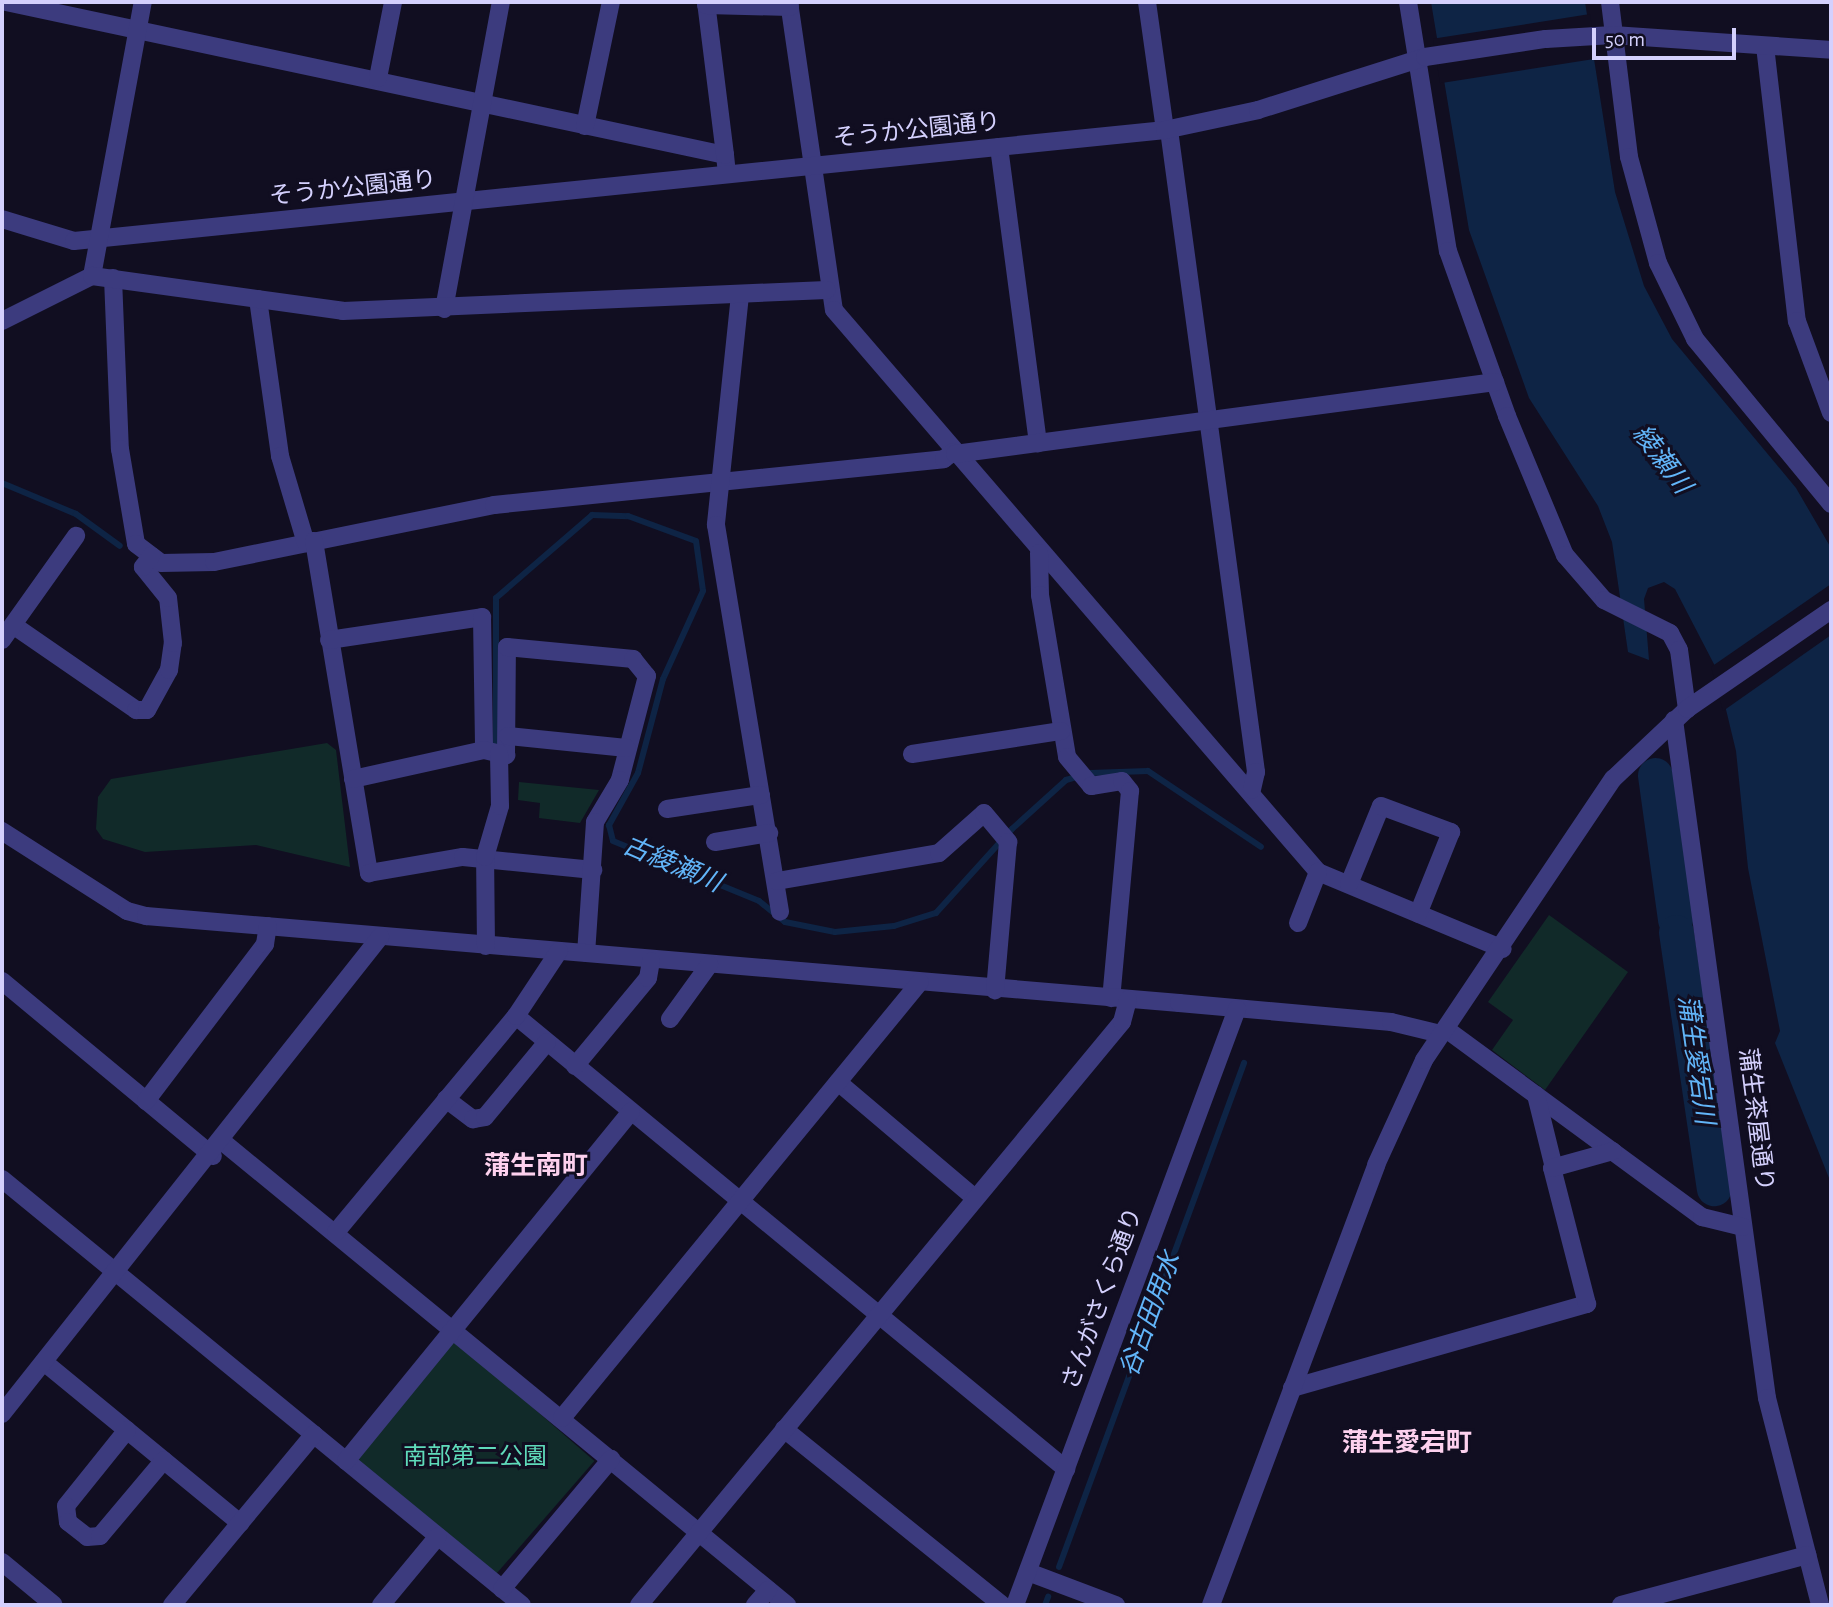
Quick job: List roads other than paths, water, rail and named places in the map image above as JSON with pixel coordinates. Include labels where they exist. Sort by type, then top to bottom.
[{"type":"street","points":[[6,2],[137,31],[378,78],[585,126],[726,164],[706,3],[790,4],[814,166],[827,290],[834,310],[1039,553],[1252,790],[1318,872],[1503,948]]},
{"type":"street","points":[[92,276],[94,240],[143,2]]},
{"type":"street","points":[[378,78],[393,2]]},
{"type":"street","points":[[444,309],[480,102],[501,2]]},
{"type":"street","points":[[585,126],[611,2]]},
{"type":"street","points":[[1147,2],[1256,772],[1252,790]]},
{"type":"street","points":[[113,278],[120,449],[136,544],[161,563],[214,562],[494,505],[944,459],[954,453],[1208,422],[1495,382],[1448,251],[1420,58],[1408,2]]},
{"type":"street","points":[[1610,2],[1604,35],[1635,183],[1677,305],[1695,339],[1831,503]]},
{"type":"street","name":"そうか公園通り","points":[[2,219],[63,239],[94,240],[463,202],[726,164],[814,166],[1167,130],[1258,110],[1420,58],[1604,35],[1831,50]]},
{"type":"street","points":[[1765,46],[1797,321],[1831,413]]},
{"type":"street","points":[[999,147],[1038,443]]},
{"type":"street","points":[[2,321],[92,276],[342,311],[444,309],[827,290]]},
{"type":"street","points":[[740,295],[716,525],[780,912]]},
{"type":"street","points":[[258,299],[279,456],[310,542],[366,865],[485,858],[593,870]]},
{"type":"street","name":"蒲生茶屋通り","points":[[1495,382],[1565,555],[1615,607],[1650,620],[1670,633],[1679,650],[1743,1227],[1767,1398],[1820,1605]]},
{"type":"street","points":[[2,640],[76,536]]},
{"type":"street","points":[[639,1605],[876,1314],[1122,1021],[1120,999],[1130,791],[1122,781],[1091,786],[1067,757],[1061,731],[1039,553]]},
{"type":"street","points":[[13,625],[136,710],[147,710],[169,670],[173,643],[168,598],[143,567],[151,556]]},
{"type":"street","points":[[1211,1605],[1403,1096],[1613,779],[1686,710],[1831,610]]},
{"type":"street","points":[[329,640],[482,617],[492,752],[500,806],[485,858],[486,946]]},
{"type":"street","points":[[353,779],[492,752],[506,755],[507,647],[633,659],[647,676],[626,748],[620,780],[595,822],[586,953]]},
{"type":"street","points":[[912,754],[1061,731]]},
{"type":"street","points":[[508,736],[626,748]]},
{"type":"street","points":[[667,809],[761,795]]},
{"type":"street","points":[[1349,884],[1381,806],[1451,832],[1418,914]]},
{"type":"street","points":[[777,881],[939,853],[984,813],[1016,843],[995,990]]},
{"type":"street","points":[[2,831],[127,911],[651,961],[1391,1022],[1444,1031],[1702,1217],[1743,1227]]},
{"type":"street","points":[[715,842],[769,833]]},
{"type":"street","points":[[1298,923],[1318,872]]},
{"type":"street","points":[[146,1101],[258,953],[268,926]]},
{"type":"street","points":[[2,1414],[222,1141],[380,937]]},
{"type":"street","points":[[336,1232],[516,1016],[551,969],[559,951]]},
{"type":"street","points":[[575,1066],[648,978],[651,961]]},
{"type":"street","points":[[670,1019],[709,965]]},
{"type":"street","points":[[2,981],[146,1101],[222,1141],[787,1605]]},
{"type":"street","points":[[562,1418],[919,982]]},
{"type":"street","name":"さんがさくら通り","points":[[1015,1605],[1237,1009]]},
{"type":"street","points":[[516,1016],[1066,1469]]},
{"type":"street","points":[[446,1099],[473,1119],[485,1117],[547,1042]]},
{"type":"street","points":[[838,1082],[975,1198]]},
{"type":"street","points":[[1292,1388],[1587,1304],[1536,1095]]},
{"type":"street","points":[[346,1461],[631,1112]]},
{"type":"street","points":[[1554,1168],[1613,1151]]},
{"type":"street","points":[[2,1179],[522,1605]]},
{"type":"street","points":[[44,1362],[240,1523]]},
{"type":"street","points":[[784,1429],[1002,1605]]},
{"type":"street","points":[[127,1430],[66,1506],[68,1522],[87,1537],[100,1536],[164,1460]]},
{"type":"street","points":[[172,1605],[314,1434]]},
{"type":"street","points":[[502,1589],[611,1459]]},
{"type":"street","points":[[381,1605],[438,1535]]},
{"type":"street","points":[[1621,1605],[1807,1555]]},
{"type":"street","points":[[2,1562],[54,1605]]},
{"type":"street","points":[[1028,1572],[1116,1605]]},
{"type":"street","points":[[755,1605],[768,1590]]},
{"type":"water","name":"綾瀬川","points":[[1431,2],[1585,2],[1615,192],[1644,286],[1672,339],[1796,488],[1831,548],[1831,1183],[1775,1043],[1780,1031],[1748,868],[1736,751],[1716,668],[1675,589],[1664,582],[1648,588],[1644,599],[1649,660],[1628,652],[1612,542],[1598,506],[1529,398],[1469,230]]},
{"type":"waterway","name":"古綾瀬川","points":[[2,483],[76,514],[120,546]]},
{"type":"waterway","name":"古綾瀬川","points":[[496,747],[496,598],[592,515],[628,516],[696,541],[703,591],[663,679],[638,773],[609,825],[613,841],[759,901],[785,922],[835,932],[894,926],[936,913],[1012,829],[1066,780],[1090,773],[1148,771],[1261,847]]},
{"type":"waterway","name":"蒲生愛宕川","points":[[1655,775],[1675,920]]},
{"type":"waterway","name":"蒲生愛宕川","points":[[1676,932],[1714,1188]]},
{"type":"waterway","name":"谷古田用水","points":[[1059,1567],[1244,1063]]},
{"type":"waterway","name":"谷古田用水","points":[[1045,1605],[1048,1597]]},
{"type":"district","name":"蒲生南町","points":[[536,1167]]},
{"type":"district","name":"蒲生愛宕町","points":[[1407,1444]]},
{"type":"park label","name":"南部第二公園","points":[[475,1458]]}]
